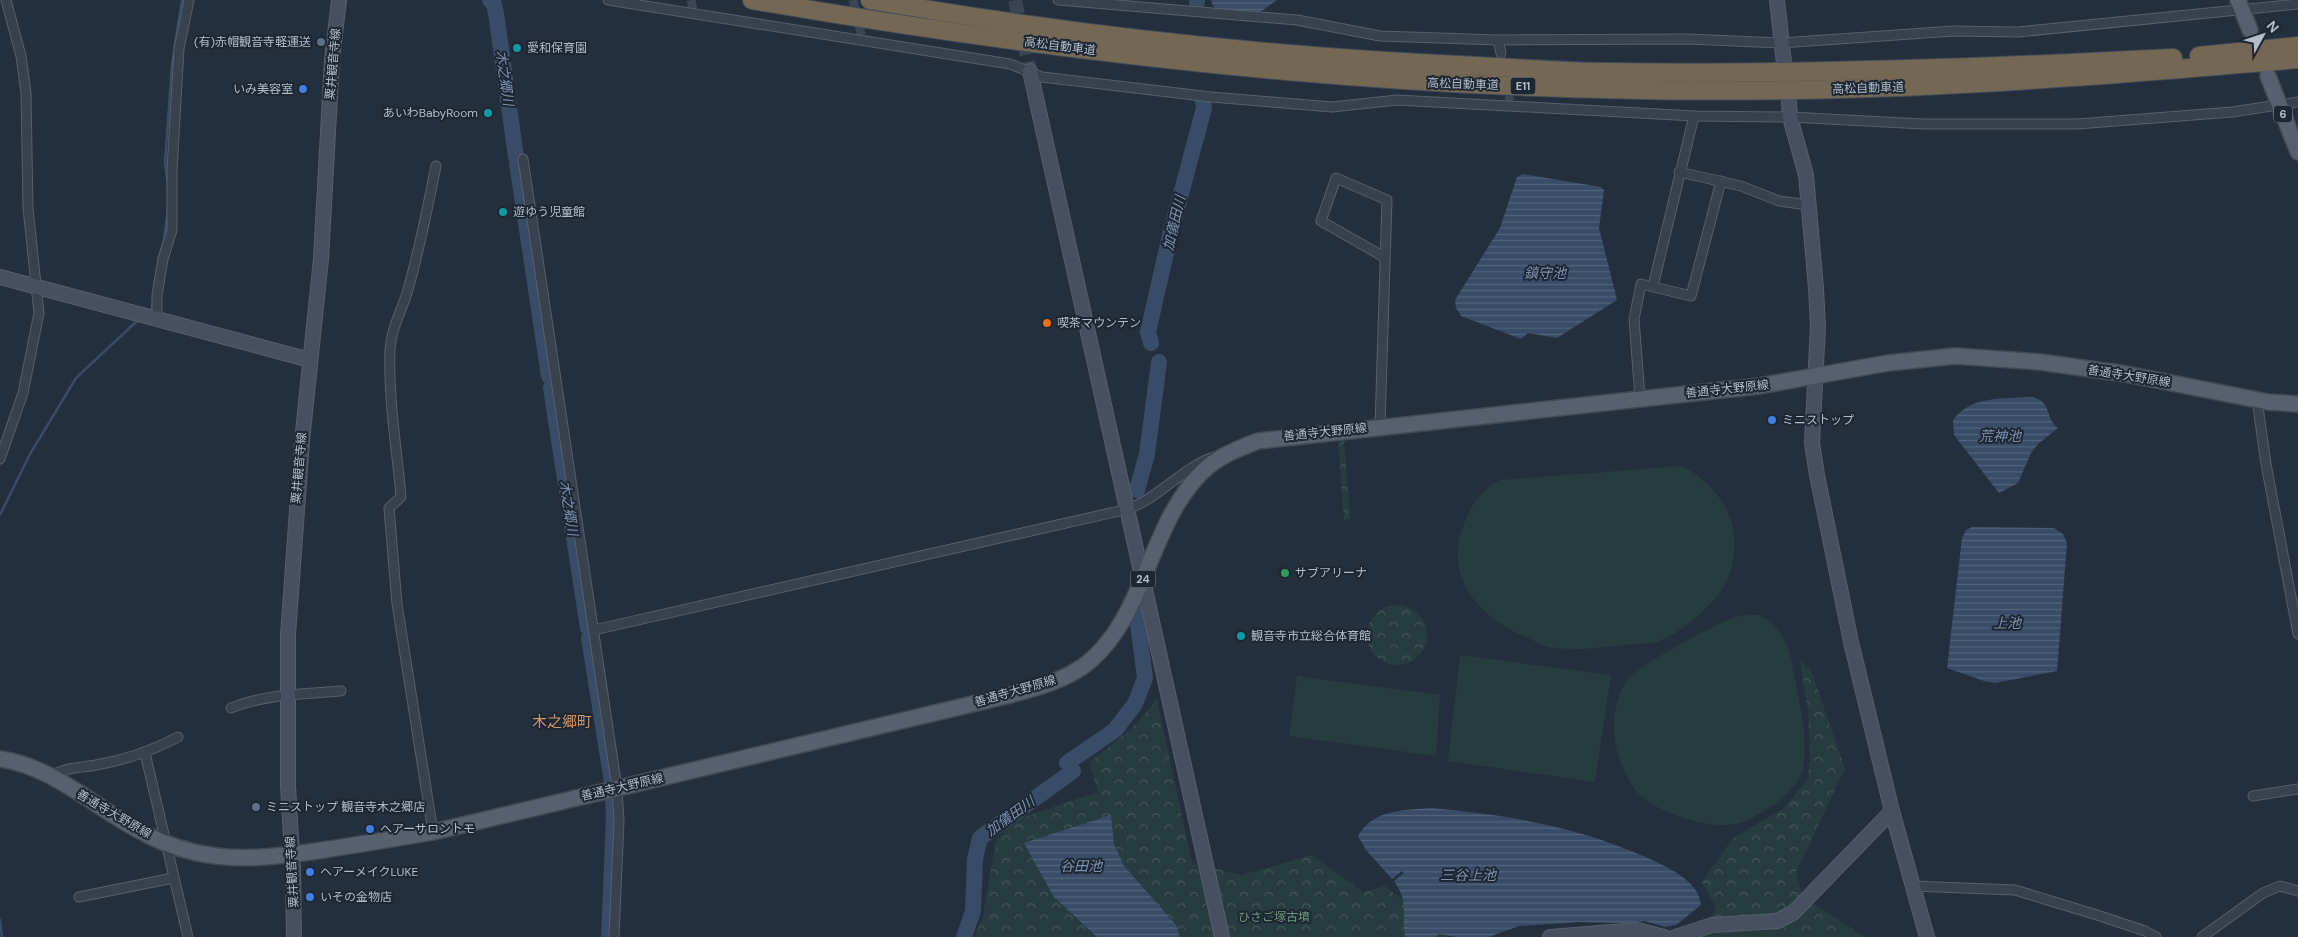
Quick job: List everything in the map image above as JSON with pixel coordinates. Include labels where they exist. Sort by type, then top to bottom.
[{"type":"highway","name":"高松自動車道","points":[[752,0],[884,23],[1082,50],[1302,74],[1448,84],[1607,90],[1835,90],[1986,84],[2298,60]]},
{"type":"highway","name":"高松自動車道","points":[[870,0],[1087,34],[1296,55],[1605,72],[1836,72],[1988,68],[2177,58],[2298,46]]},
{"type":"main road","points":[[2240,5],[2250,30]]},
{"type":"main road","name":"6","points":[[2268,76],[2298,152]]},
{"type":"main road","name":"善通寺大野原線","points":[[0,760],[32,768],[51,776],[123,822],[185,850],[216,856],[247,858],[292,854],[433,832],[1046,685],[1070,675],[1089,662],[1106,645],[1186,491],[1203,471],[1226,454],[1258,441],[1380,426],[1759,386],[1922,358],[1971,356],[2040,362],[2126,374],[2257,400],[2298,404]]},
{"type":"street","points":[[0,459],[23,393],[39,312],[28,208],[26,93],[21,56],[6,0]]},
{"type":"street","points":[[157,319],[157,295],[163,259],[172,230],[172,170],[179,49],[189,0]]},
{"type":"street","name":"粟井観音寺線","points":[[294,937],[288,786],[288,634],[293,543],[321,259],[332,60],[339,0]]},
{"type":"street","points":[[608,0],[1010,64],[1042,77],[1182,93],[1332,107],[1397,100],[1511,104],[1694,116],[1790,117],[1923,124],[2077,124],[2232,112],[2298,102]]},
{"type":"street","points":[[1058,0],[1297,20],[1380,36],[1498,40],[1688,40],[1781,43],[1954,31],[2018,32],[2240,5],[2298,4]]},
{"type":"street","points":[[1778,0],[1784,63]]},
{"type":"street","points":[[1498,40],[1501,53]]},
{"type":"street","points":[[1030,72],[1222,937]]},
{"type":"street","points":[[1789,102],[1790,117],[1806,175],[1816,288],[1816,376],[1812,442],[1817,475],[1851,642],[1892,811],[1927,937]]},
{"type":"street","points":[[1653,286],[1694,116]]},
{"type":"street","points":[[523,159],[617,788],[619,821],[614,937]]},
{"type":"street","points":[[433,832],[397,604],[389,508],[401,498],[391,387],[390,349],[394,325],[406,297],[419,246],[436,166]]},
{"type":"street","points":[[1679,172],[1741,186],[1779,201],[1808,205]]},
{"type":"street","points":[[1380,426],[1387,200],[1336,178],[1321,221],[1384,257]]},
{"type":"street","points":[[1640,398],[1634,319],[1641,284],[1691,296],[1721,181]]},
{"type":"street","points":[[0,277],[310,360]]},
{"type":"street","points":[[2257,400],[2266,464],[2298,634]]},
{"type":"street","points":[[594,630],[1128,509],[1142,504],[1204,459],[1226,454]]},
{"type":"street","points":[[231,708],[241,704],[288,695],[342,691]]},
{"type":"street","points":[[51,776],[60,770],[97,765],[145,753],[178,737]]},
{"type":"street","points":[[145,753],[186,937]]},
{"type":"street","points":[[2254,796],[2298,789]]},
{"type":"street","points":[[1675,937],[1712,924],[1785,919],[1793,914],[1892,811]]},
{"type":"street","points":[[79,897],[173,878]]},
{"type":"street","points":[[1912,886],[2015,890],[2097,915],[2145,931],[2156,937]]},
{"type":"street","points":[[2202,937],[2263,893],[2280,886],[2298,891]]},
{"type":"street","points":[[1550,937],[1637,930],[1664,937]]},
{"type":"green space","points":[[1344,439],[1350,519],[1344,520],[1338,440]]},
{"type":"green space","points":[[1682,466],[1704,481],[1722,501],[1732,525],[1734,551],[1732,567],[1724,587],[1710,605],[1676,632],[1654,643],[1574,649],[1548,647],[1514,632],[1485,611],[1473,599],[1459,569],[1458,551],[1461,533],[1475,502],[1493,484],[1500,480]]},
{"type":"green space","points":[[1397,605],[1413,610],[1418,614],[1422,619],[1427,635],[1422,651],[1418,656],[1413,660],[1397,665],[1381,660],[1376,656],[1372,651],[1367,635],[1372,619],[1376,614],[1381,610]]},
{"type":"green space","points":[[1760,615],[1770,622],[1783,637],[1790,654],[1800,705],[1805,748],[1803,768],[1799,779],[1789,792],[1772,806],[1760,814],[1732,825],[1707,824],[1667,812],[1639,794],[1628,778],[1620,760],[1614,727],[1620,693],[1625,683],[1632,676],[1659,656],[1728,620],[1738,616]]},
{"type":"green space","points":[[1460,655],[1611,675],[1595,782],[1448,761]]},
{"type":"green space","points":[[1800,661],[1811,670],[1845,769],[1796,872],[1803,897],[1865,937],[1685,937],[1706,928],[1716,908],[1702,882],[1733,838],[1784,808],[1808,779],[1810,757],[1808,712]]},
{"type":"green space","points":[[1297,676],[1440,695],[1436,756],[1289,736]]},
{"type":"green space","name":"ひさご塚古墳","points":[[1157,700],[1192,863],[1242,875],[1312,855],[1363,892],[1385,886],[1448,937],[974,937],[983,917],[996,840],[1015,820],[1098,792],[1089,763],[1132,728]]},
{"type":"water","points":[[1211,0],[1277,0],[1259,13],[1214,8]]},
{"type":"water","name":"鎮守池","points":[[1523,174],[1601,187],[1604,190],[1599,228],[1617,300],[1557,338],[1528,333],[1521,339],[1461,316],[1456,308],[1455,300],[1500,228],[1517,177]]},
{"type":"water","name":"荒神池","points":[[2032,397],[2039,399],[2046,406],[2051,420],[2058,428],[2038,444],[2031,453],[2018,483],[1999,493],[1954,435],[1953,420],[1960,412],[1979,402]]},
{"type":"water","name":"上池","points":[[1972,527],[2054,528],[2063,534],[2067,543],[2057,671],[1995,683],[1947,668],[1962,538],[1966,530]]},
{"type":"water","name":"三谷上池","points":[[1432,808],[1489,814],[1543,824],[1623,848],[1682,876],[1695,889],[1701,905],[1676,925],[1665,927],[1645,921],[1625,923],[1579,922],[1519,926],[1489,937],[1456,937],[1439,934],[1436,937],[1405,937],[1402,896],[1394,881],[1404,873],[1402,871],[1392,879],[1366,850],[1358,836],[1364,827],[1381,816],[1401,811]]},
{"type":"water","name":"谷田池","points":[[1111,815],[1114,844],[1124,866],[1176,925],[1180,937],[1097,937],[1054,897],[1024,843]]},
{"type":"waterway","points":[[168,186],[165,163],[172,64],[182,0]]},
{"type":"waterway","name":"木之郷川","points":[[490,0],[494,4],[496,13],[516,157]]},
{"type":"waterway","name":"加儀田川","points":[[1151,343],[1148,332],[1171,231],[1204,108],[1203,101]]},
{"type":"waterway","name":"木之郷川","points":[[517,163],[549,376]]},
{"type":"waterway","points":[[158,260],[164,240],[168,209]]},
{"type":"waterway","points":[[154,287],[156,275]]},
{"type":"waterway","points":[[152,308],[153,297]]},
{"type":"waterway","points":[[0,515],[30,454],[76,378],[137,321]]},
{"type":"waterway","name":"加儀田川","points":[[1137,490],[1147,454],[1159,362]]},
{"type":"waterway","name":"木之郷川","points":[[551,388],[588,628]]},
{"type":"waterway","name":"加儀田川","points":[[1067,763],[1115,730],[1135,704],[1145,678],[1136,609]]},
{"type":"waterway","name":"木之郷川","points":[[589,638],[612,782]]},
{"type":"waterway","name":"加儀田川","points":[[964,937],[973,911],[975,859],[980,838],[1073,771]]},
{"type":"waterway","name":"木之郷川","points":[[609,937],[614,816],[613,796]]},
{"type":"waterway","points":[[0,920],[2,937]]},
{"type":"tunnel","points":[[691,0],[694,14]]},
{"type":"tunnel","points":[[853,0],[863,42]]},
{"type":"tunnel","points":[[1015,0],[1030,71]]},
{"type":"tunnel","points":[[1507,82],[1510,101]]},
{"type":"place","name":"(有)赤帽観音寺軽運送","points":[[321,42]]},
{"type":"place","name":"愛和保育園","points":[[517,48]]},
{"type":"place","name":"いみ美容室","points":[[303,89]]},
{"type":"place","name":"あいわBabyRoom","points":[[488,113]]},
{"type":"place","name":"遊ゆう児童館","points":[[503,212]]},
{"type":"place","name":"喫茶マウンテン","points":[[1047,323]]},
{"type":"place","name":"ミニストップ","points":[[1772,420]]},
{"type":"place","name":"サブアリーナ","points":[[1285,573]]},
{"type":"place","name":"観音寺市立総合体育館","points":[[1241,636]]},
{"type":"place","name":"ミニストップ 観音寺木之郷店","points":[[256,807]]},
{"type":"place","name":"ヘアーサロントモ","points":[[370,829]]},
{"type":"place","name":"ヘアーメイクLUKE","points":[[310,872]]},
{"type":"place","name":"いその金物店","points":[[310,897]]},
{"type":"district","name":"木之郷町","points":[[562,722]]}]
